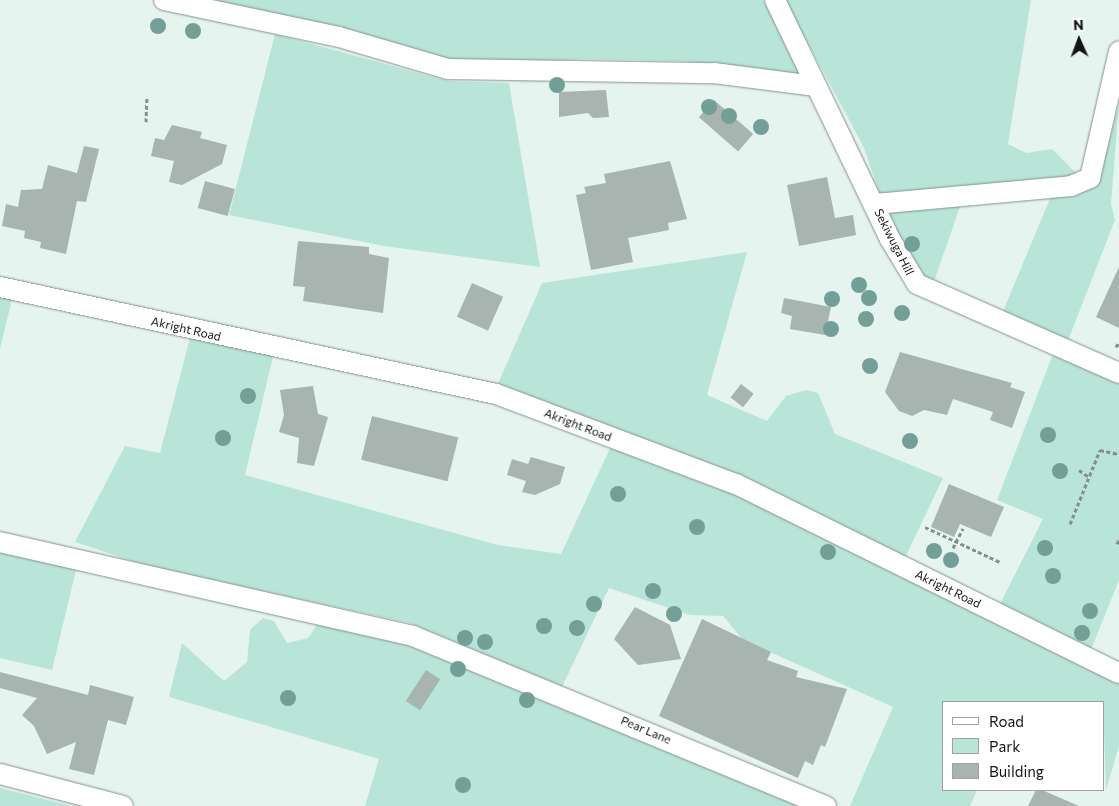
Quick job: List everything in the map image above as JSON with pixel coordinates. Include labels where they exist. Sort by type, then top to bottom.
[{"type":"street","points":[[164,0],[339,37],[448,69],[714,73],[816,86]]},
{"type":"street","name":"Sekiwuga Hill","points":[[775,0],[912,278],[924,290],[1119,373]]},
{"type":"street","points":[[875,204],[1071,186],[1090,178],[1119,52]]},
{"type":"street","name":"Akright Road","points":[[0,287],[496,394],[736,484],[1119,673]]},
{"type":"street","name":"Pear Lane","points":[[0,542],[390,630],[465,656],[826,806]]},
{"type":"street","points":[[0,774],[123,806]]},
{"type":"path","points":[[146,122],[147,98]]},
{"type":"path","points":[[1116,347],[1119,342]]},
{"type":"path","points":[[1070,524],[1101,448],[1119,454]]},
{"type":"path","points":[[1079,470],[1088,478]]},
{"type":"path","points":[[925,527],[1000,562]]},
{"type":"path","points":[[952,548],[963,528]]},
{"type":"path","points":[[1117,544],[1119,539]]},
{"type":"green space","points":[[210,0],[763,0],[802,65],[799,78],[684,61],[583,59],[461,67]]},
{"type":"green space","points":[[785,0],[1031,0],[1008,144],[1026,153],[1052,149],[1082,179],[1100,176],[1119,103],[1111,204],[1115,220],[1067,343],[1001,316],[1054,189],[961,204],[932,287],[907,257],[889,221],[864,148]]},
{"type":"green space","points":[[275,34],[448,81],[509,83],[540,267],[384,246],[229,215]]},
{"type":"green space","points":[[747,252],[707,395],[767,421],[786,396],[806,390],[818,393],[835,434],[943,478],[904,560],[497,386],[542,283]]},
{"type":"green space","points":[[0,288],[14,291],[0,349]]},
{"type":"green space","points":[[192,330],[275,348],[245,475],[498,545],[561,554],[612,444],[710,481],[1119,680],[1119,746],[1106,790],[1104,701],[942,701],[942,791],[977,791],[970,806],[850,806],[893,707],[743,640],[723,616],[690,615],[609,588],[562,687],[410,623],[147,566],[75,542],[125,446],[160,453]]},
{"type":"green space","points":[[1053,354],[1119,381],[1119,580],[1090,652],[999,606],[1043,519],[997,500]]},
{"type":"green space","points":[[0,550],[77,566],[52,670],[0,658]]},
{"type":"green space","points":[[323,616],[407,640],[815,806],[365,806],[379,759],[169,697],[182,643],[224,681],[247,662],[250,630],[263,618],[274,621],[287,643],[308,638]]},
{"type":"green space","points":[[0,788],[71,806],[0,806]]},
{"type":"building","points":[[606,90],[609,117],[593,118],[588,113],[559,117],[559,92]]},
{"type":"building","points":[[714,100],[753,134],[738,151],[699,117]]},
{"type":"building","points":[[172,125],[202,132],[200,138],[227,145],[222,164],[182,185],[169,182],[174,161],[151,156],[155,138],[164,140]]},
{"type":"building","points":[[84,146],[99,149],[86,202],[77,201],[66,254],[40,248],[41,242],[24,238],[25,231],[2,226],[6,204],[18,207],[21,190],[42,189],[48,165],[77,173]]},
{"type":"building","points":[[670,161],[687,219],[668,223],[669,230],[628,238],[633,262],[591,270],[576,195],[586,193],[584,187],[606,183],[604,174]]},
{"type":"building","points":[[827,177],[835,218],[853,215],[856,235],[799,246],[787,185]]},
{"type":"building","points":[[205,181],[235,189],[228,216],[198,208]]},
{"type":"building","points":[[298,241],[369,247],[369,254],[389,258],[383,313],[303,301],[305,287],[293,286]]},
{"type":"building","points":[[1119,267],[1119,328],[1096,317]]},
{"type":"building","points":[[472,283],[503,297],[488,331],[457,317]]},
{"type":"building","points":[[784,298],[831,307],[825,335],[790,329],[792,316],[781,313]]},
{"type":"building","points":[[900,352],[1012,383],[1010,387],[1025,392],[1012,428],[990,420],[993,412],[953,399],[947,415],[924,410],[912,416],[899,411],[885,392]]},
{"type":"building","points":[[741,384],[754,394],[743,407],[731,397]]},
{"type":"building","points":[[313,386],[318,414],[328,417],[314,466],[297,463],[299,438],[279,432],[284,415],[280,390]]},
{"type":"building","points":[[372,416],[458,438],[447,481],[361,460]]},
{"type":"building","points":[[531,457],[565,467],[560,484],[535,495],[522,492],[526,481],[507,475],[512,459],[528,464]]},
{"type":"building","points":[[949,484],[1004,507],[991,537],[960,524],[954,537],[931,527]]},
{"type":"building","points":[[635,607],[670,625],[681,659],[638,665],[614,639]]},
{"type":"building","points":[[702,619],[771,652],[767,660],[798,671],[796,677],[847,689],[825,747],[821,745],[813,765],[805,761],[798,778],[659,716]]},
{"type":"building","points":[[426,670],[440,679],[420,710],[406,701]]},
{"type":"building","points":[[0,672],[88,695],[90,685],[134,697],[126,725],[108,720],[94,775],[69,769],[76,742],[47,754],[34,726],[22,715],[37,698],[0,688]]},
{"type":"building","points":[[1036,791],[1044,791],[1079,806],[1028,806]]}]
